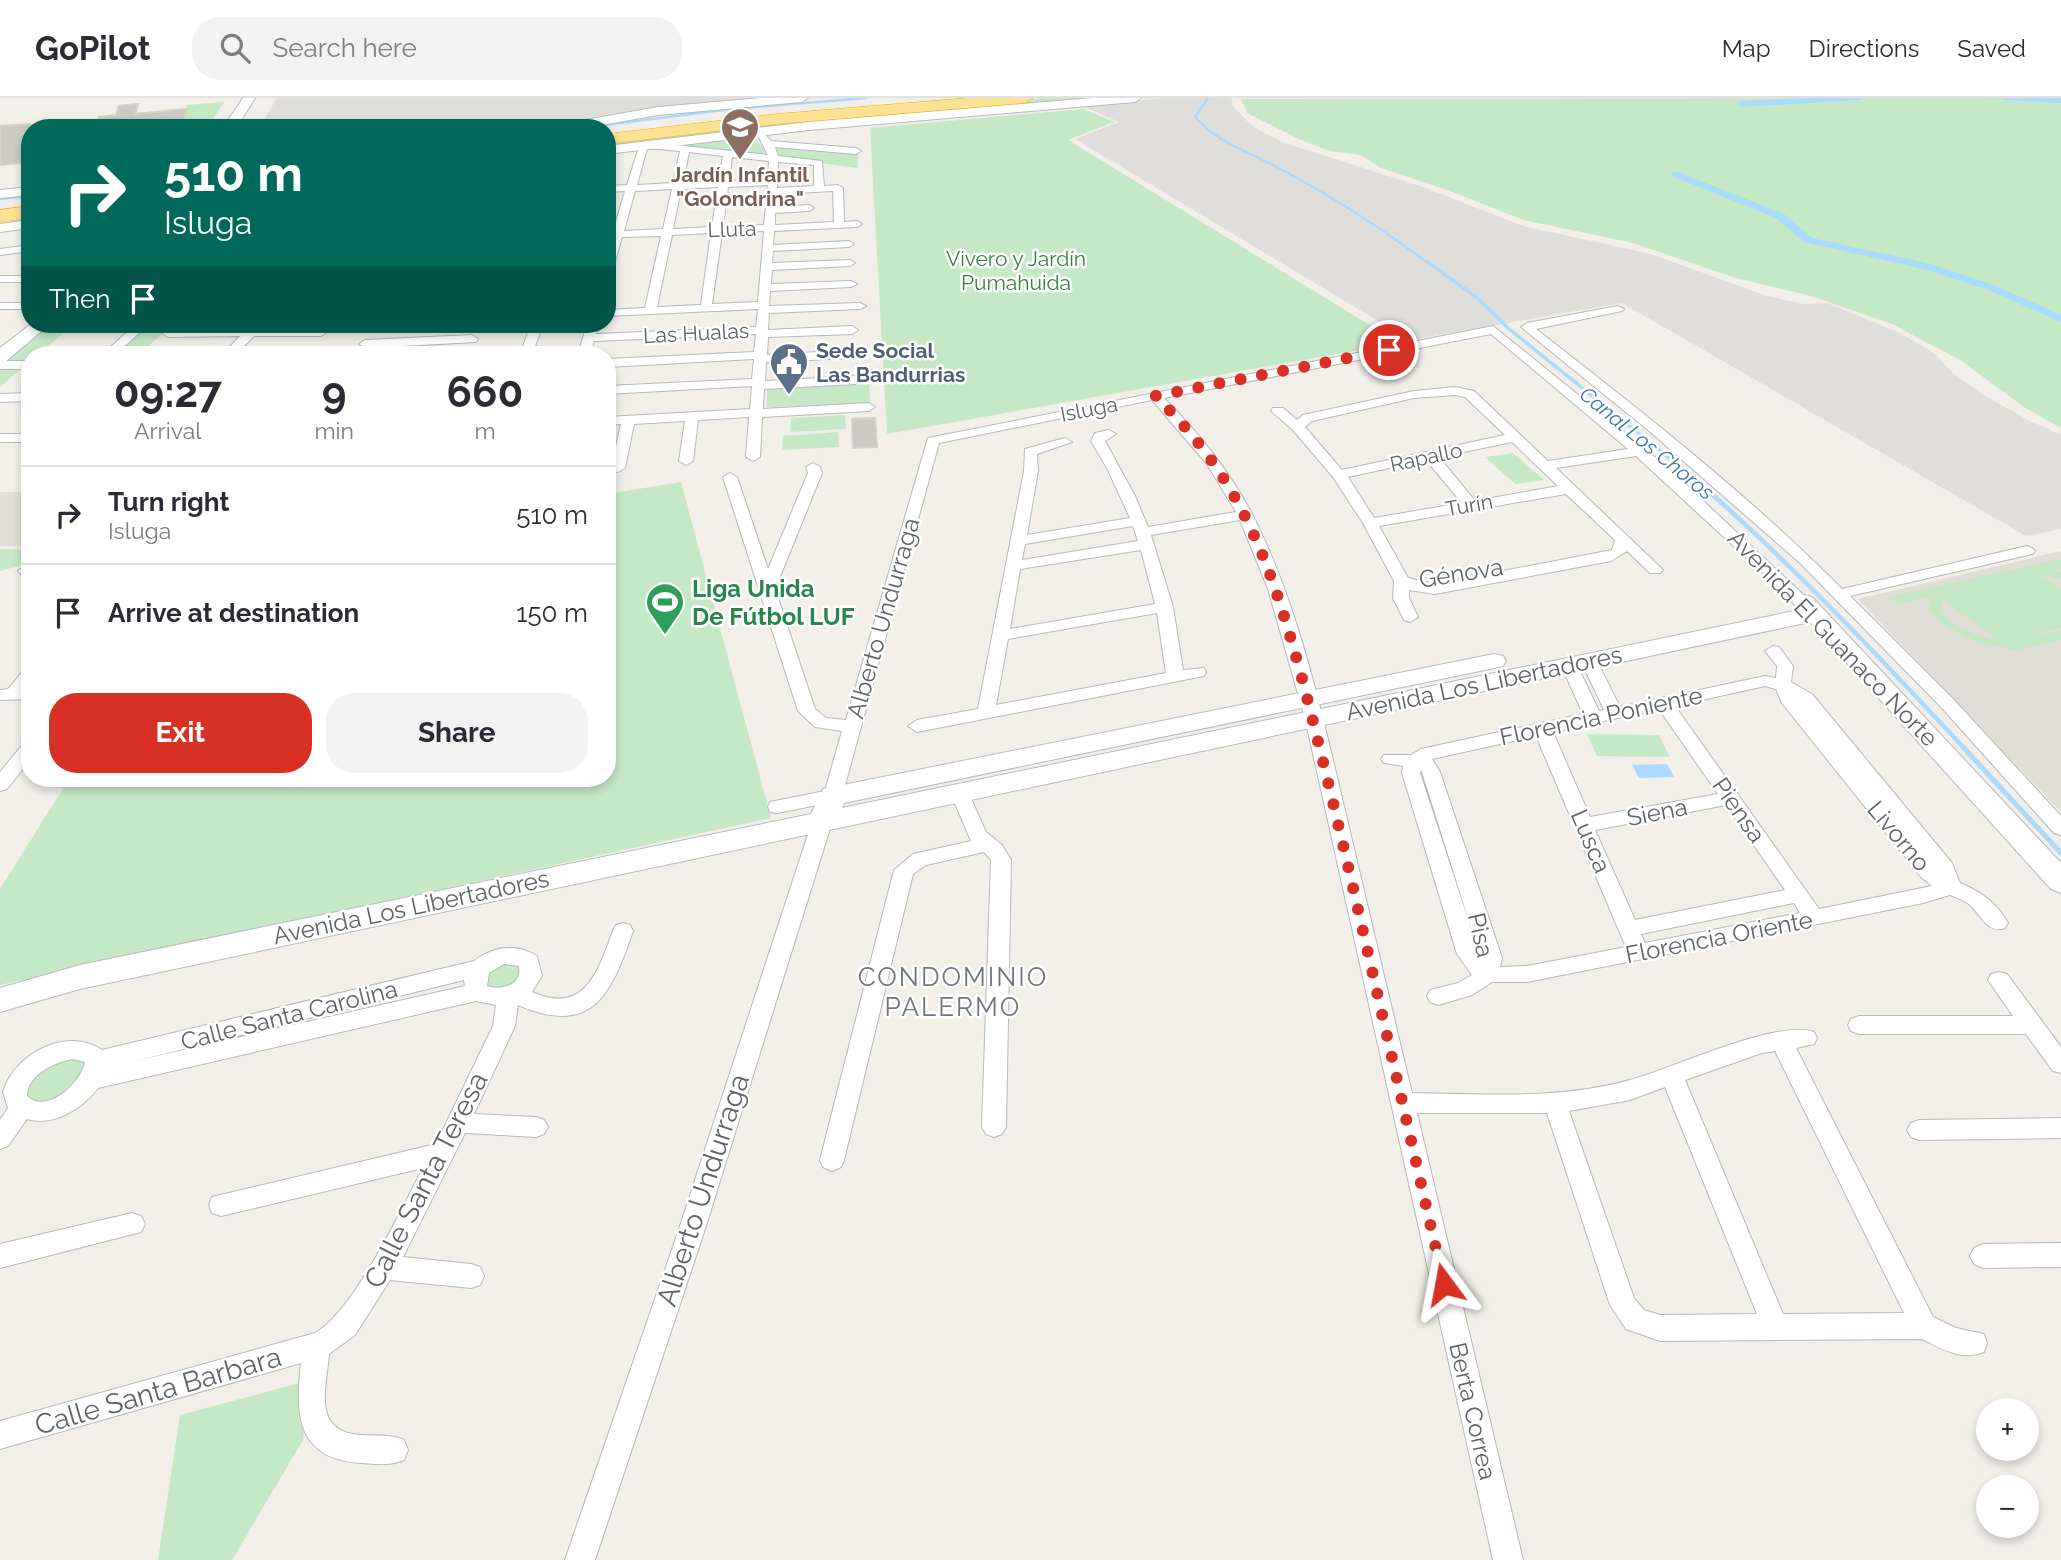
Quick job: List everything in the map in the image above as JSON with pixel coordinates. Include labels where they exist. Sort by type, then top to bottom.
[{"type":"highway","points":[[616,130],[777,112],[942,98]]},
{"type":"highway","points":[[616,138],[777,119],[1025,98]]},
{"type":"highway","points":[[0,207],[21,205]]},
{"type":"highway","points":[[0,216],[21,213]]},
{"type":"street","points":[[235,119],[249,98]]},
{"type":"street","points":[[253,116],[264,98]]},
{"type":"street","points":[[612,119],[657,111],[802,98]]},
{"type":"street","points":[[769,144],[1135,98]]},
{"type":"street","points":[[753,457],[774,159],[769,144],[760,132]]},
{"type":"street","points":[[616,149],[760,132],[831,137],[856,151]]},
{"type":"street","points":[[645,145],[819,163],[819,189]]},
{"type":"street","points":[[616,224],[645,145]]},
{"type":"street","points":[[650,311],[685,150]]},
{"type":"street","points":[[706,308],[728,154]]},
{"type":"street","points":[[616,189],[723,184],[838,188],[839,225]]},
{"type":"street","points":[[0,194],[21,192]]},
{"type":"street","points":[[770,209],[809,208]]},
{"type":"street","name":"Lluta","points":[[616,234],[857,224]]},
{"type":"street","points":[[0,228],[21,226]]},
{"type":"street","points":[[768,248],[849,244]]},
{"type":"street","points":[[0,252],[21,249]]},
{"type":"street","points":[[766,267],[850,263]]},
{"type":"street","points":[[0,279],[21,277]]},
{"type":"street","points":[[765,288],[851,284]]},
{"type":"street","points":[[0,306],[21,306]]},
{"type":"street","points":[[616,313],[706,308],[860,306]]},
{"type":"street","name":"Avenida El Guanaco Norte","points":[[1618,309],[1527,327],[1691,459],[1768,525],[1840,594],[1979,736],[2061,828]]},
{"type":"street","name":"Las Hualas","points":[[589,338],[852,330]]},
{"type":"street","name":"Avenida El Guanaco Norte","points":[[1493,330],[1635,447],[1808,606],[2061,882]]},
{"type":"street","name":"Isluga","points":[[933,441],[1493,330]]},
{"type":"street","points":[[0,357],[30,333]]},
{"type":"street","points":[[118,346],[133,333]]},
{"type":"street","points":[[237,346],[249,333]]},
{"type":"street","points":[[469,346],[474,333]]},
{"type":"street","points":[[587,346],[590,333]]},
{"type":"street","points":[[365,344],[472,339]]},
{"type":"street","points":[[616,363],[852,354]]},
{"type":"street","points":[[0,365],[21,365]]},
{"type":"street","points":[[616,390],[855,380]]},
{"type":"street","points":[[1297,426],[1379,406],[1469,394],[1655,570]]},
{"type":"street","name":"Berta Correa","points":[[1155,396],[1211,458],[1246,515],[1276,589],[1311,708],[1508,1560]]},
{"type":"street","points":[[0,397],[21,397]]},
{"type":"street","points":[[616,421],[869,407]]},
{"type":"street","points":[[1278,411],[1297,426],[1339,475],[1370,523],[1402,581],[1402,598],[1410,617]]},
{"type":"street","points":[[686,461],[692,416]]},
{"type":"street","points":[[618,468],[628,420]]},
{"type":"street","points":[[1110,434],[1100,436],[1098,440],[1118,473],[1144,532],[1165,607],[1175,677]]},
{"type":"street","name":"Rapallo","points":[[1339,475],[1514,437]]},
{"type":"street","points":[[0,438],[21,438]]},
{"type":"street","name":"Alberto Undurraga","points":[[580,1560],[692,1229],[828,808],[933,441]]},
{"type":"street","points":[[986,713],[1031,471],[1030,452],[1065,442]]},
{"type":"street","points":[[1541,462],[1635,447]]},
{"type":"street","points":[[1431,457],[1448,474],[1471,505]]},
{"type":"street","points":[[768,588],[815,473],[813,467]]},
{"type":"street","points":[[730,477],[807,711],[821,723],[852,726]]},
{"type":"street","name":"Turín","points":[[1370,523],[1568,489]]},
{"type":"street","points":[[1012,566],[1144,532],[1246,515]]},
{"type":"street","points":[[1017,541],[1144,532]]},
{"type":"street","name":"Génova","points":[[1402,581],[1412,586],[1435,589],[1522,568],[1611,555],[1619,552],[1622,541]]},
{"type":"street","points":[[1840,594],[2027,551]]},
{"type":"street","name":"Avenida Los Libertadores","points":[[0,1000],[80,977],[828,808],[1808,606]]},
{"type":"street","points":[[999,636],[1165,607]]},
{"type":"street","name":"Avenida Los Libertadores","points":[[1456,679],[1579,663],[1685,632]]},
{"type":"street","name":"Livorno","points":[[1773,651],[1787,668],[1782,684],[1788,699],[1861,778],[1932,876],[1974,897],[1998,923]]},
{"type":"street","points":[[1579,663],[1614,713]]},
{"type":"street","points":[[1579,663],[1593,717]]},
{"type":"street","points":[[917,726],[1198,672]]},
{"type":"street","name":"Florencia Poniente","points":[[1390,759],[1417,758],[1542,728],[1759,682],[1782,684]]},
{"type":"street","name":"Piensa","points":[[1663,702],[1814,917]]},
{"type":"street","name":"Lusca","points":[[1542,728],[1639,953]]},
{"type":"street","points":[[0,760],[21,755]]},
{"type":"street","points":[[0,785],[21,758]]},
{"type":"street","name":"Pisa","points":[[1417,758],[1411,773],[1447,854],[1470,960],[1485,973]]},
{"type":"street","points":[[954,782],[975,831],[1001,860],[994,1127]]},
{"type":"street","name":"Siena","points":[[1584,825],[1730,798]]},
{"type":"street","name":"Avenida Los Libertadores","points":[[778,807],[828,808]]},
{"type":"street","points":[[832,1160],[904,870],[920,859],[988,844]]},
{"type":"street","name":"Florencia Oriente","points":[[1485,973],[1504,976],[1527,974],[1923,895],[1951,887]]},
{"type":"street","name":"Florencia Oriente","points":[[1629,929],[1799,895]]},
{"type":"street","points":[[511,994],[537,1005],[570,1007],[588,1002],[597,993],[623,931]]},
{"type":"street","points":[[496,957],[523,957],[531,967],[531,974],[527,982],[511,994],[490,998],[478,992],[474,981],[480,968],[496,957]]},
{"type":"street","name":"Calle Santa Carolina","points":[[95,1070],[480,968]]},
{"type":"street","points":[[1438,996],[1468,989],[1482,981],[1485,973]]},
{"type":"street","points":[[1999,980],[2061,1064]]},
{"type":"street","name":"Calle Santa Carolina","points":[[95,1070],[478,992]]},
{"type":"street","name":"Calle Santa Teresa","points":[[316,1346],[328,1341],[346,1326],[384,1268],[459,1123],[504,1026],[511,994]]},
{"type":"street","points":[[1858,1025],[2033,1026]]},
{"type":"street","points":[[1403,1103],[1555,1103],[1630,1090],[1735,1052],[1806,1038]]},
{"type":"street","points":[[1781,1041],[1924,1326]]},
{"type":"street","points":[[74,1049],[93,1055],[95,1070],[85,1090],[59,1106],[32,1110],[22,1107],[16,1101],[18,1083],[35,1064],[74,1049]]},
{"type":"street","points":[[1671,1075],[1775,1327]]},
{"type":"street","points":[[1555,1103],[1620,1297],[1635,1320],[1652,1327],[1924,1326],[1944,1338],[1974,1343]]},
{"type":"street","points":[[0,1139],[22,1107]]},
{"type":"street","points":[[459,1123],[536,1127]]},
{"type":"street","points":[[1919,1130],[2061,1128]]},
{"type":"street","points":[[221,1205],[444,1153]]},
{"type":"street","points":[[0,1256],[132,1224]]},
{"type":"street","points":[[1983,1256],[2061,1255]]},
{"type":"street","points":[[384,1268],[471,1276]]},
{"type":"street","points":[[316,1346],[313,1413],[315,1425],[321,1435],[339,1446],[394,1450]]},
{"type":"street","name":"Calle Santa Barbara","points":[[0,1435],[316,1346]]},
{"type":"shaded area","points":[[277,98],[761,98],[651,108],[579,119],[264,119]]},
{"type":"shaded area","points":[[1164,98],[1231,98],[1234,107],[1247,121],[1285,143],[1423,187],[1523,226],[1651,254],[1767,296],[1804,304],[1827,303],[1900,333],[1935,354],[1953,373],[1982,394],[2061,435],[2061,529],[2026,536],[1622,303],[1410,340],[1075,139],[1119,122],[1083,106]]},
{"type":"shaded area","points":[[0,492],[21,492],[21,546],[0,546]]},
{"type":"shaded area","points":[[2061,551],[2061,812],[1858,599]]},
{"type":"green space","points":[[1044,98],[1116,98],[616,147],[616,140]]},
{"type":"green space","points":[[2061,98],[2061,428],[2024,407],[1960,360],[1892,324],[1811,296],[1736,278],[1633,243],[1524,220],[1381,168],[1361,155],[1330,151],[1301,140],[1247,113],[1241,99]]},
{"type":"green space","points":[[224,102],[213,119],[183,119],[187,105]]},
{"type":"green space","name":"Vivero y Jardín Pumahuida","points":[[1083,109],[1114,122],[1068,140],[1399,343],[887,434],[870,128]]},
{"type":"green space","points":[[754,135],[764,150],[765,158],[661,145]]},
{"type":"green space","points":[[776,146],[858,152],[858,168],[780,158]]},
{"type":"green space","points":[[38,333],[64,333],[48,346],[21,346]]},
{"type":"green space","points":[[134,333],[163,333],[149,346],[120,346]]},
{"type":"green space","points":[[21,346],[21,369],[0,387],[0,363]]},
{"type":"green space","points":[[869,381],[870,404],[767,407],[767,388]]},
{"type":"green space","points":[[845,415],[846,429],[790,432],[791,418]]},
{"type":"green space","points":[[838,432],[839,447],[782,450],[783,436]]},
{"type":"green space","points":[[1513,453],[1544,480],[1515,484],[1485,457]]},
{"type":"green space","name":"Liga Unida De Fútbol LUF","points":[[681,482],[771,818],[0,985],[0,889],[64,787],[616,787],[616,493]]},
{"type":"green space","points":[[0,549],[21,550],[19,566],[0,571]]},
{"type":"green space","points":[[2061,559],[2061,569],[2056,571],[2061,572],[2061,578],[2042,576],[2061,589],[2061,628],[2013,639],[2061,631],[2061,640],[2011,651],[1972,640],[1949,628],[1929,610],[1929,597],[1898,604],[1887,597]],"holes":[[[1942,600],[1996,638],[1988,638],[1960,628],[1945,616]]]},
{"type":"green space","points":[[1587,734],[1659,735],[1670,757],[1597,756]]},
{"type":"green space","points":[[499,963],[520,966],[519,980],[503,990],[486,987],[485,974]]},
{"type":"green space","points":[[81,1057],[90,1066],[68,1096],[37,1105],[23,1097],[30,1077],[43,1066]]},
{"type":"green space","points":[[308,1381],[303,1440],[232,1560],[158,1560],[180,1415]]},
{"type":"water","points":[[1667,764],[1674,777],[1639,778],[1632,765]]},
{"type":"building","points":[[138,104],[135,114],[187,109],[184,119],[99,119],[116,115],[119,106]]},
{"type":"building","points":[[21,125],[21,163],[0,165],[0,126]]},
{"type":"building","points":[[875,418],[877,447],[853,448],[852,419]]},
{"type":"waterway","points":[[616,124],[731,109],[866,98]]},
{"type":"waterway","name":"Canal Los Choros","points":[[1208,98],[1195,117],[1213,134],[1335,200],[1428,263]]},
{"type":"waterway","points":[[1741,104],[1860,98]]},
{"type":"waterway","points":[[2005,98],[2061,100]]},
{"type":"waterway","points":[[1675,174],[1780,216],[1808,240],[1927,266],[1990,287],[2061,319]]},
{"type":"waterway","points":[[0,199],[21,197]]},
{"type":"waterway","name":"Canal Los Choros","points":[[1426,261],[1476,297],[1508,328],[1689,474]]},
{"type":"waterway","name":"Canal Los Choros","points":[[1687,472],[1829,606],[1964,748]]},
{"type":"waterway","name":"Canal Los Choros","points":[[1962,746],[2061,853]]},
{"type":"place","name":"Jardín Infantil \"Golondrina\"","points":[[740,161]]},
{"type":"place","name":"Sede Social Las Bandurrias","points":[[789,396]]},
{"type":"place","name":"Liga Unida De Fútbol LUF","points":[[665,636]]},
{"type":"district","name":"CONDOMINIO PALERMO","points":[[953,992]]},
{"type":"route","points":[[1389,350],[1155,396],[1187,429],[1225,478],[1257,538],[1276,589],[1314,718],[1444,1284]]}]
